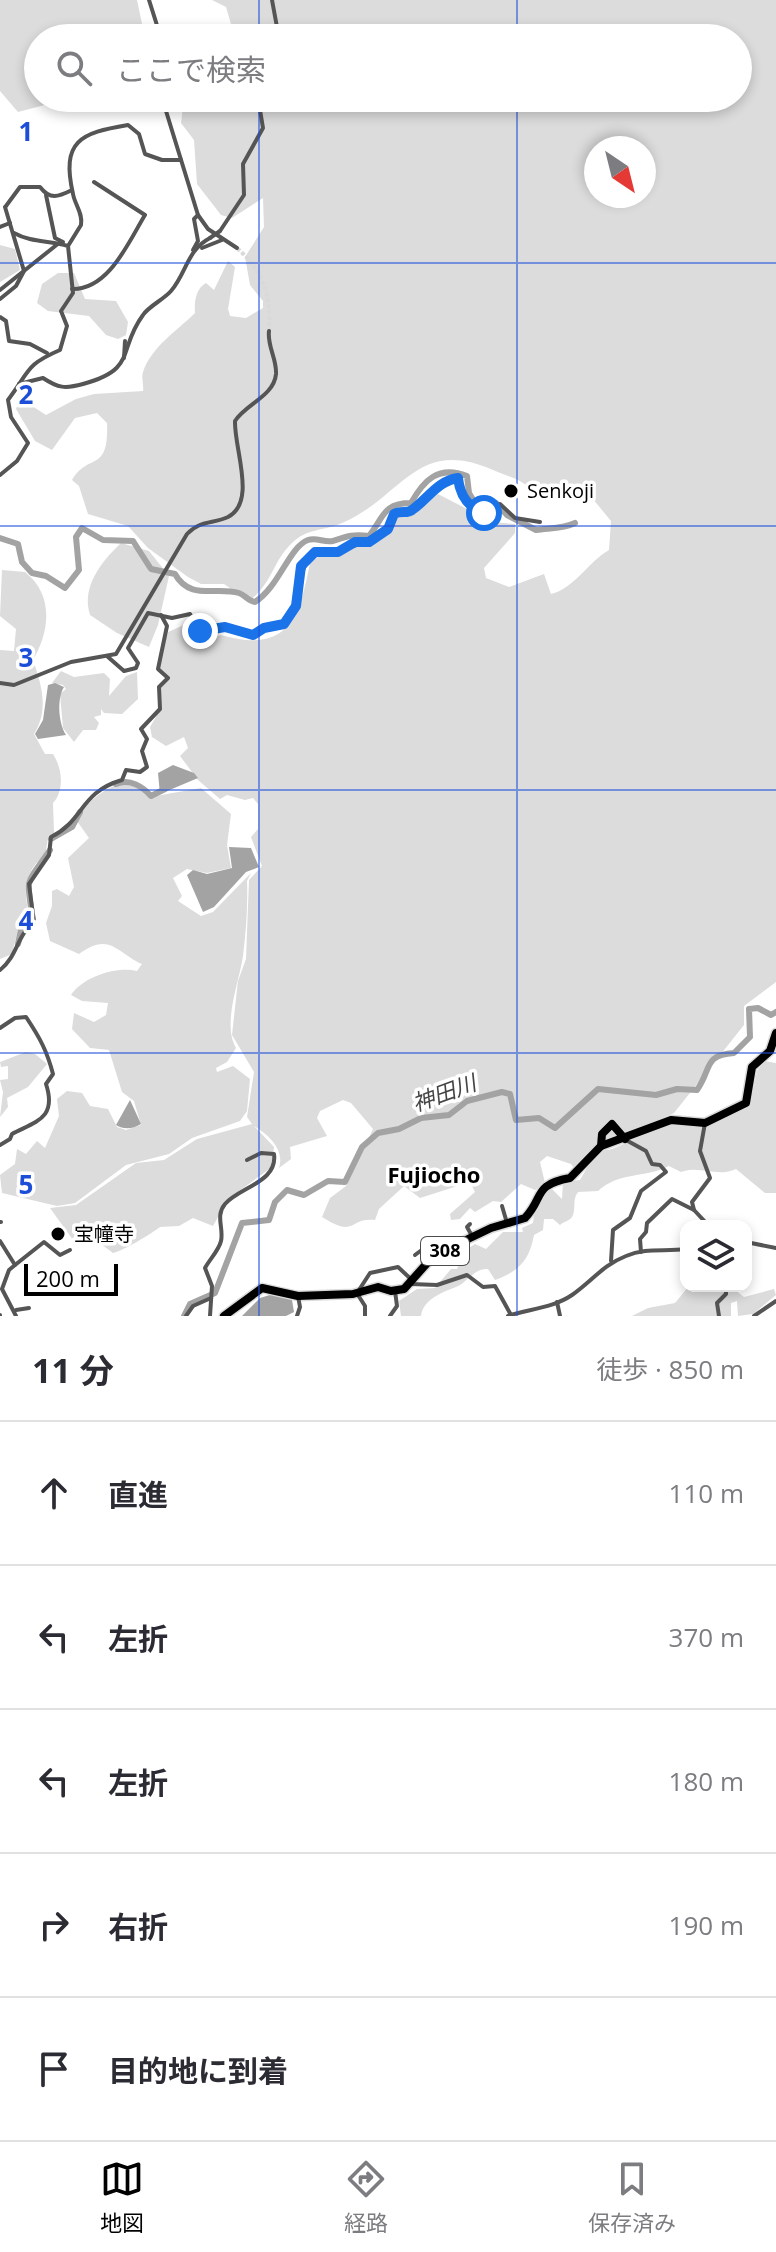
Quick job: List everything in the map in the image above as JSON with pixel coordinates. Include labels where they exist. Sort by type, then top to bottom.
[{"type":"highway","name":"308","points":[[224,1316],[257,1289],[271,1288],[298,1296],[358,1293],[378,1287],[395,1291],[412,1283],[435,1257],[491,1228],[508,1225],[527,1216],[538,1193],[556,1180],[570,1178],[601,1146],[671,1120],[705,1123],[747,1102],[752,1067],[770,1051],[776,1033]]},
{"type":"highway","name":"308","points":[[601,1146],[602,1134],[612,1124],[625,1139]]},
{"type":"street","points":[[149,0],[157,24]]},
{"type":"street","points":[[272,0],[279,24]]},
{"type":"street","points":[[166,112],[198,215],[208,229],[237,248]]},
{"type":"street","points":[[192,255],[220,231],[244,195],[244,160],[263,128],[260,112]]},
{"type":"street","points":[[0,290],[64,244],[82,218],[72,190],[73,144],[83,136],[106,129],[133,127],[139,134],[145,154],[162,160],[181,160]]},
{"type":"street","points":[[72,289],[92,286],[100,280],[134,238],[145,215],[94,182]]},
{"type":"street","points":[[0,299],[16,286],[24,271],[3,206],[20,187],[40,187],[46,195],[55,238],[64,244],[72,289],[60,314],[67,326],[61,348],[47,353],[27,369],[8,406],[28,442],[28,448],[0,475]]},
{"type":"street","points":[[46,195],[56,197],[72,190]]},
{"type":"street","points":[[19,384],[41,378],[55,387],[80,385],[112,374],[124,360],[141,317],[172,290],[192,255],[198,243],[194,219],[198,215]]},
{"type":"street","points":[[0,227],[10,223]]},
{"type":"street","points":[[14,233],[29,242],[64,244]]},
{"type":"street","points":[[192,255],[222,240]]},
{"type":"street","points":[[0,317],[6,321],[9,341],[30,344],[47,353]]},
{"type":"street","points":[[0,683],[14,685],[71,662],[108,657],[122,649],[187,534],[198,524],[231,515],[242,502],[244,490],[234,441],[235,421],[271,388],[275,380],[276,370],[267,343],[269,331]]},
{"type":"street","points":[[124,360],[125,341]]},
{"type":"street","points":[[108,657],[124,671],[136,668],[137,660],[128,648],[148,613],[160,612],[172,618],[190,614],[200,631],[225,627],[253,635],[264,628],[282,626],[296,606],[301,566],[315,552],[338,552],[355,542],[369,542],[388,529],[390,518],[399,511],[409,512],[428,499],[436,486],[456,477],[460,493],[474,510],[486,514],[500,504],[515,518],[540,522]]},
{"type":"street","points":[[0,970],[17,952],[23,930],[34,923],[29,884],[49,855],[51,837],[71,826],[87,799],[122,780],[127,769],[140,772],[147,767],[142,754],[147,739],[141,729],[160,709],[159,687],[168,678],[158,669],[167,626],[160,612]]},
{"type":"street","points":[[0,1028],[15,1018],[26,1017],[36,1037],[45,1043],[53,1072],[46,1084],[50,1106],[41,1121],[12,1134],[0,1145]]},
{"type":"street","points":[[694,1210],[693,1198],[710,1178],[700,1151],[705,1123]]},
{"type":"street","points":[[611,1261],[614,1228],[630,1218],[641,1191],[666,1172],[660,1165],[652,1164],[646,1151],[625,1139]]},
{"type":"street","points":[[210,1316],[212,1295],[205,1268],[221,1241],[221,1211],[229,1201],[270,1173],[275,1159],[274,1154],[264,1153],[247,1160]]},
{"type":"street","points":[[641,1253],[640,1239],[646,1232],[647,1223],[672,1199],[694,1210],[703,1220]]},
{"type":"street","points":[[502,1206],[508,1225]]},
{"type":"street","points":[[470,1224],[467,1227],[473,1237]]},
{"type":"street","points":[[0,1241],[15,1265]]},
{"type":"street","points":[[14,1312],[1,1289],[9,1270],[44,1242],[60,1255],[70,1250]]},
{"type":"street","points":[[752,1243],[776,1248]]},
{"type":"street","points":[[415,1255],[427,1246],[435,1257]]},
{"type":"street","points":[[365,1316],[365,1306],[358,1293],[360,1284],[373,1272],[403,1268],[412,1283],[437,1285],[467,1275],[483,1287],[495,1286],[510,1315],[557,1302],[575,1293],[611,1261],[654,1248],[680,1250]]},
{"type":"street","points":[[390,1316],[397,1306],[395,1291]]},
{"type":"street","points":[[719,1316],[717,1303],[726,1292]]},
{"type":"street","points":[[186,1316],[193,1306],[212,1295]]},
{"type":"street","points":[[297,1316],[300,1307],[298,1296]]},
{"type":"street","points":[[754,1316],[776,1301]]},
{"type":"street","points":[[557,1302],[560,1316]]},
{"type":"street","points":[[0,1315],[29,1308]]},
{"type":"shaded area","points":[[0,0],[137,0],[142,24],[24,24],[24,110],[18,112],[0,91]]},
{"type":"shaded area","points":[[212,0],[776,0],[776,982],[744,1006],[744,1025],[674,1113],[599,1144],[575,1169],[571,1164],[547,1156],[540,1162],[545,1183],[535,1190],[521,1184],[501,1202],[493,1201],[475,1212],[470,1208],[460,1219],[451,1220],[450,1214],[475,1192],[470,1182],[420,1198],[404,1186],[379,1209],[375,1220],[360,1221],[347,1227],[322,1217],[330,1198],[346,1186],[373,1129],[351,1103],[343,1100],[320,1111],[317,1118],[327,1136],[290,1147],[291,1159],[279,1168],[278,1149],[270,1138],[254,1126],[274,1147],[272,1167],[228,1199],[213,1226],[193,1218],[179,1226],[160,1227],[113,1253],[97,1241],[73,1240],[50,1208],[76,1205],[136,1163],[164,1160],[197,1139],[252,1124],[247,1117],[254,1072],[232,1035],[238,981],[246,959],[249,880],[262,866],[251,837],[258,829],[258,804],[253,798],[245,800],[227,795],[220,799],[198,780],[180,756],[188,748],[184,737],[166,746],[152,737],[150,727],[160,710],[159,690],[170,678],[158,667],[168,632],[184,625],[192,626],[194,636],[207,641],[221,635],[262,640],[276,635],[295,615],[310,563],[321,555],[336,554],[382,535],[394,520],[438,494],[492,522],[515,524],[515,533],[484,568],[486,578],[509,587],[544,574],[551,594],[574,581],[609,550],[611,521],[588,493],[536,499],[523,483],[513,478],[467,461],[446,460],[427,465],[412,474],[363,512],[335,526],[298,538],[285,550],[263,587],[249,601],[224,584],[201,584],[188,577],[148,548],[128,526],[88,514],[79,486],[72,480],[105,449],[107,423],[97,413],[75,418],[52,450],[35,441],[16,409],[19,402],[26,402],[46,415],[76,399],[94,394],[143,391],[142,374],[152,355],[195,313],[200,288],[206,283],[214,290],[228,261],[235,267],[228,309],[230,316],[246,318],[263,308],[263,301],[250,285],[245,257],[264,227],[263,198],[232,218],[221,215],[197,184],[194,140],[181,123],[182,112],[752,112],[752,24],[231,24],[226,7]]},
{"type":"shaded area","points":[[0,245],[15,249],[20,270],[0,282]]},
{"type":"shaded area","points":[[58,273],[74,273],[85,299],[116,301],[128,322],[126,335],[118,339],[106,335],[89,316],[48,311],[37,303],[42,284]]},
{"type":"shaded area","points":[[121,543],[149,551],[169,576],[158,625],[149,647],[117,633],[90,615],[88,595],[91,585],[106,558]]},
{"type":"shaded area","points":[[2,570],[25,572],[41,591],[45,602],[46,625],[33,660],[43,707],[34,734],[45,754],[53,754],[61,779],[53,803],[54,833],[48,838],[45,856],[32,869],[26,885],[31,919],[18,930],[12,954],[0,959],[0,650],[14,651],[16,629],[0,616]]},
{"type":"shaded area","points":[[61,671],[74,677],[104,673],[110,679],[109,696],[126,676],[137,672],[138,699],[122,714],[104,713],[101,709],[101,715],[94,717],[99,723],[96,730],[83,730],[74,742],[63,728],[60,694],[66,689],[63,685],[52,683]]},
{"type":"shaded area","points":[[55,683],[64,687],[59,710],[66,735],[38,739],[35,734],[43,720],[48,685]]},
{"type":"shaded area","points":[[173,765],[194,773],[198,778],[160,794],[158,773]]},
{"type":"shaded area","points":[[121,783],[143,789],[150,797],[201,788],[231,814],[227,845],[231,868],[207,873],[187,869],[173,878],[182,896],[178,901],[201,916],[213,912],[251,873],[247,881],[243,956],[231,1015],[232,1038],[236,1048],[227,1062],[216,1068],[217,1072],[233,1066],[250,1079],[247,1111],[240,1121],[192,1138],[169,1154],[126,1165],[75,1203],[57,1206],[2,1193],[0,1175],[15,1164],[17,1149],[26,1154],[37,1141],[45,1148],[59,1116],[57,1099],[67,1091],[82,1093],[90,1106],[108,1109],[117,1127],[126,1130],[141,1125],[134,1101],[122,1092],[109,1050],[90,1048],[72,1029],[74,1013],[94,1022],[106,1015],[108,1003],[82,1001],[71,995],[83,983],[101,974],[120,970],[137,971],[142,964],[106,944],[98,944],[79,954],[50,941],[46,923],[52,906],[52,891],[57,889],[69,896],[74,887],[68,858],[89,838],[77,821],[95,798]]},
{"type":"shaded area","points":[[229,847],[251,848],[259,867],[246,872],[214,907],[203,912],[187,875],[193,870],[207,874],[232,868]]},
{"type":"shaded area","points":[[26,1052],[35,1054],[47,1064],[28,1087],[7,1098],[8,1107],[0,1117],[3,1092],[0,1080],[8,1079],[8,1066],[1,1067],[0,1062]]},
{"type":"shaded area","points":[[764,1061],[776,1063],[776,1193],[765,1193],[736,1169],[681,1172],[669,1166],[615,1180],[598,1191],[578,1192],[572,1217],[560,1225],[553,1219],[544,1219],[543,1230],[534,1235],[526,1258],[517,1269],[495,1280],[488,1269],[483,1269],[430,1301],[421,1316],[401,1316],[399,1301],[417,1289],[435,1288],[451,1269],[457,1269],[460,1262],[466,1260],[461,1253],[475,1244],[486,1249],[503,1232],[523,1232],[522,1228],[533,1223],[536,1198],[551,1188],[562,1199],[563,1182],[580,1180],[596,1152],[612,1149],[677,1121],[709,1123],[750,1107],[757,1071]]},
{"type":"shaded area","points":[[130,1100],[141,1124],[119,1127],[116,1125]]},
{"type":"shaded area","points":[[774,1289],[776,1295],[753,1314],[738,1316],[737,1301],[731,1303],[731,1316],[632,1316],[648,1308],[675,1303],[684,1292],[738,1292],[744,1297]]},
{"type":"shaded area","points":[[273,1294],[292,1300],[294,1312],[286,1316],[242,1316],[260,1298]]},
{"type":"waterway","points":[[0,538],[18,544],[22,562],[32,573],[46,576],[65,588],[79,570],[76,537],[82,528],[103,540],[133,541],[151,569],[175,574],[188,587],[239,593],[255,602],[271,587],[301,544],[311,539],[330,541],[369,536],[389,508],[411,503],[427,481],[448,472],[467,476],[469,493],[475,503],[496,503],[507,515],[536,530],[575,523]]},
{"type":"waterway","points":[[116,784],[136,784],[151,796],[165,789]]},
{"type":"waterway","points":[[51,839],[72,827],[80,812]]},
{"type":"waterway","points":[[18,944],[21,930],[33,920],[30,882],[50,850]]},
{"type":"waterway","name":"神田川","points":[[184,1316],[190,1304],[215,1293],[242,1223],[269,1220],[275,1202],[287,1190],[304,1195],[328,1181],[345,1182],[362,1147],[378,1133],[399,1129],[421,1118],[449,1115],[467,1101],[502,1092],[510,1094],[516,1120],[539,1118],[555,1128],[598,1089],[656,1095],[677,1089],[697,1090],[713,1060],[734,1053],[750,1037],[749,1009],[758,1008],[771,1015],[776,1012]]},
{"type":"tunnel","points":[[237,248],[254,266],[264,285],[269,306],[269,331]]},
{"type":"place","name":"Senkoji","points":[[511,491]]},
{"type":"place","name":"宝幢寺","points":[[58,1234]]},
{"type":"district","name":"Fujiocho","points":[[434,1175]]},
{"type":"route","points":[[200,631],[230,627],[253,635],[264,628],[282,626],[296,606],[301,566],[315,552],[338,552],[355,542],[369,542],[388,529],[394,514],[409,512],[428,499],[436,486],[453,478],[458,478],[460,493],[474,510],[484,513]]}]
